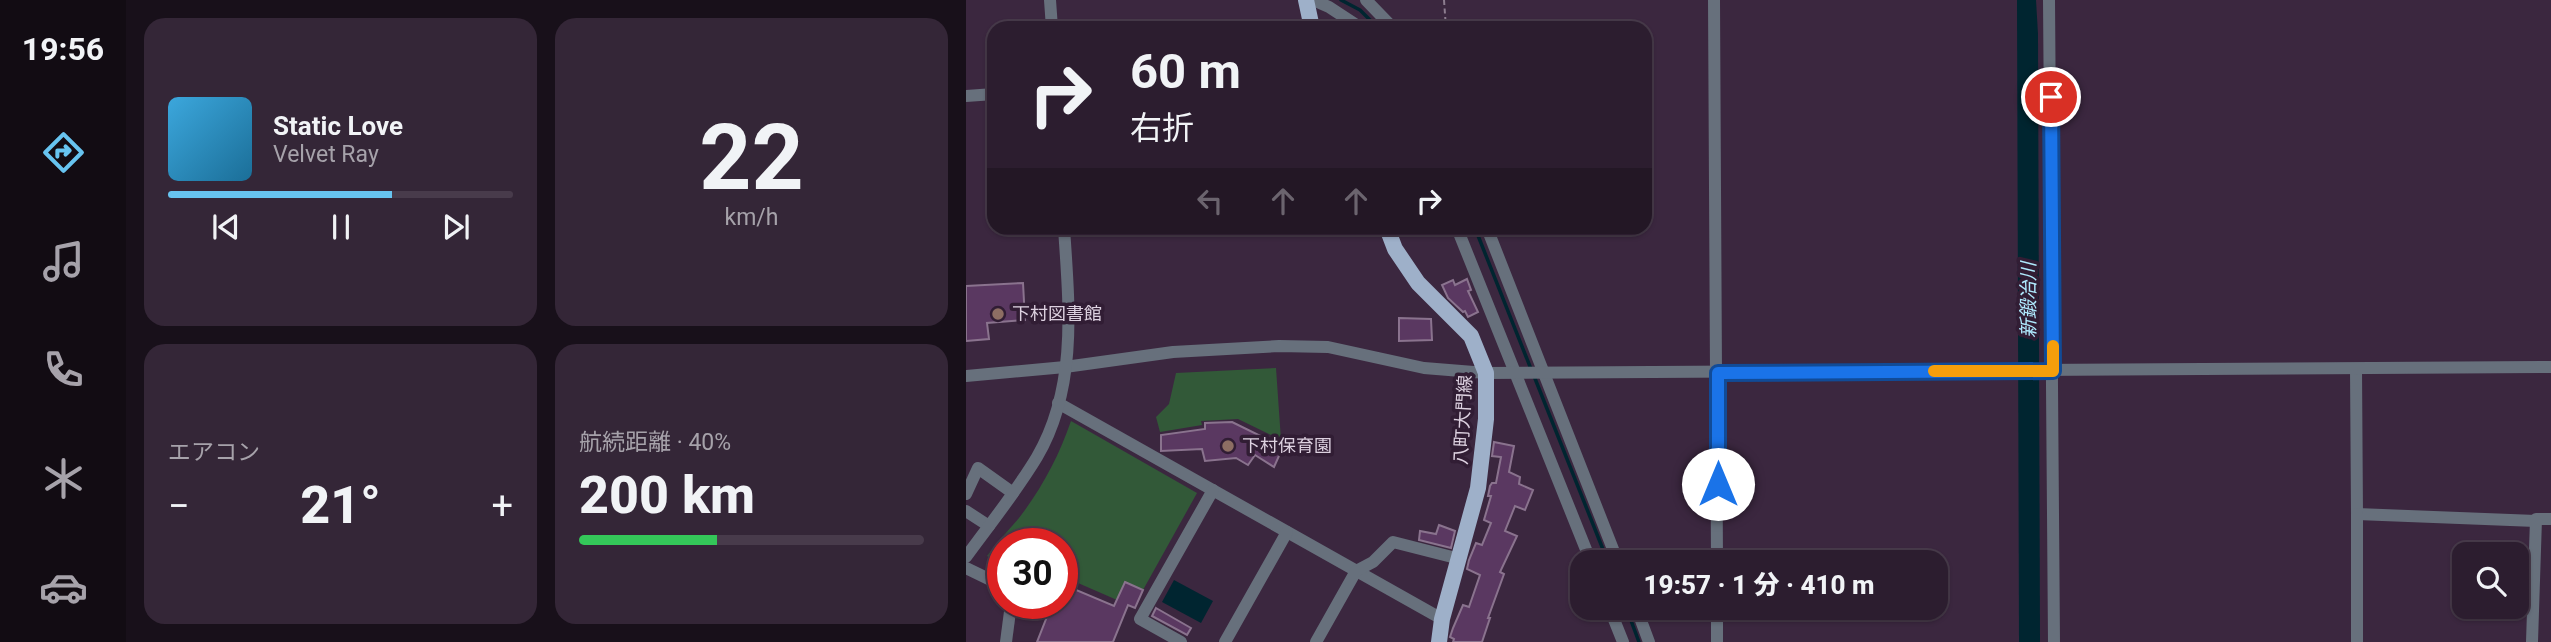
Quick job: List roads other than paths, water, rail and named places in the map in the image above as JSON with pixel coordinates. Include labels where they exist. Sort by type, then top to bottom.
[{"type":"main road","points":[[1306,0],[1310,21]]},
{"type":"main road","name":"八町大門線","points":[[1390,235],[1395,249],[1418,283],[1471,336],[1486,373],[1486,419],[1478,488],[1442,619],[1440,642]]},
{"type":"street","points":[[1051,0],[1052,21]]},
{"type":"street","points":[[1314,0],[1350,21]]},
{"type":"street","points":[[1366,0],[1386,21]]},
{"type":"street","points":[[1714,0],[1717,550]]},
{"type":"street","points":[[2049,0],[2048,371],[2054,642]]},
{"type":"street","points":[[966,96],[987,94]]},
{"type":"street","points":[[966,557],[1038,454],[1058,403],[1069,328],[1064,235]]},
{"type":"street","points":[[1460,235],[1586,550]]},
{"type":"street","points":[[1490,235],[1613,550]]},
{"type":"street","points":[[966,376],[1065,367],[1173,352],[1279,346],[1328,347],[1412,366],[1486,373],[2551,367]]},
{"type":"street","points":[[2356,369],[2357,642]]},
{"type":"street","points":[[1058,403],[1442,619]]},
{"type":"street","points":[[966,494],[978,468],[1013,492]]},
{"type":"street","points":[[1181,642],[1140,619],[1213,490]]},
{"type":"street","points":[[966,511],[989,526]]},
{"type":"street","points":[[2357,514],[2536,521],[2551,519]]},
{"type":"street","points":[[2532,642],[2536,521]]},
{"type":"street","points":[[1226,642],[1287,532]]},
{"type":"street","points":[[1316,642],[1356,571],[1373,562],[1393,542],[1460,559]]},
{"type":"street","points":[[966,568],[987,578]]},
{"type":"street","points":[[1006,642],[1010,619]]},
{"type":"street","points":[[1614,620],[1623,642]]},
{"type":"street","points":[[1641,620],[1649,642]]},
{"type":"street","points":[[1717,620],[1717,642]]},
{"type":"water","name":"新鍛冶川","points":[[2017,0],[2036,0],[2038,34],[2040,642],[2019,642]]},
{"type":"water","points":[[1174,580],[1213,601],[1201,623],[1162,602]]},
{"type":"waterway","points":[[1341,0],[1360,10],[1371,21]]},
{"type":"waterway","points":[[1478,235],[1531,369]]},
{"type":"waterway","points":[[1534,376],[1603,550]]},
{"type":"waterway","points":[[1631,620],[1639,642]]},
{"type":"place","name":"下村図書館","points":[[998,314]]},
{"type":"place","name":"下村保育園","points":[[1228,446]]}]
